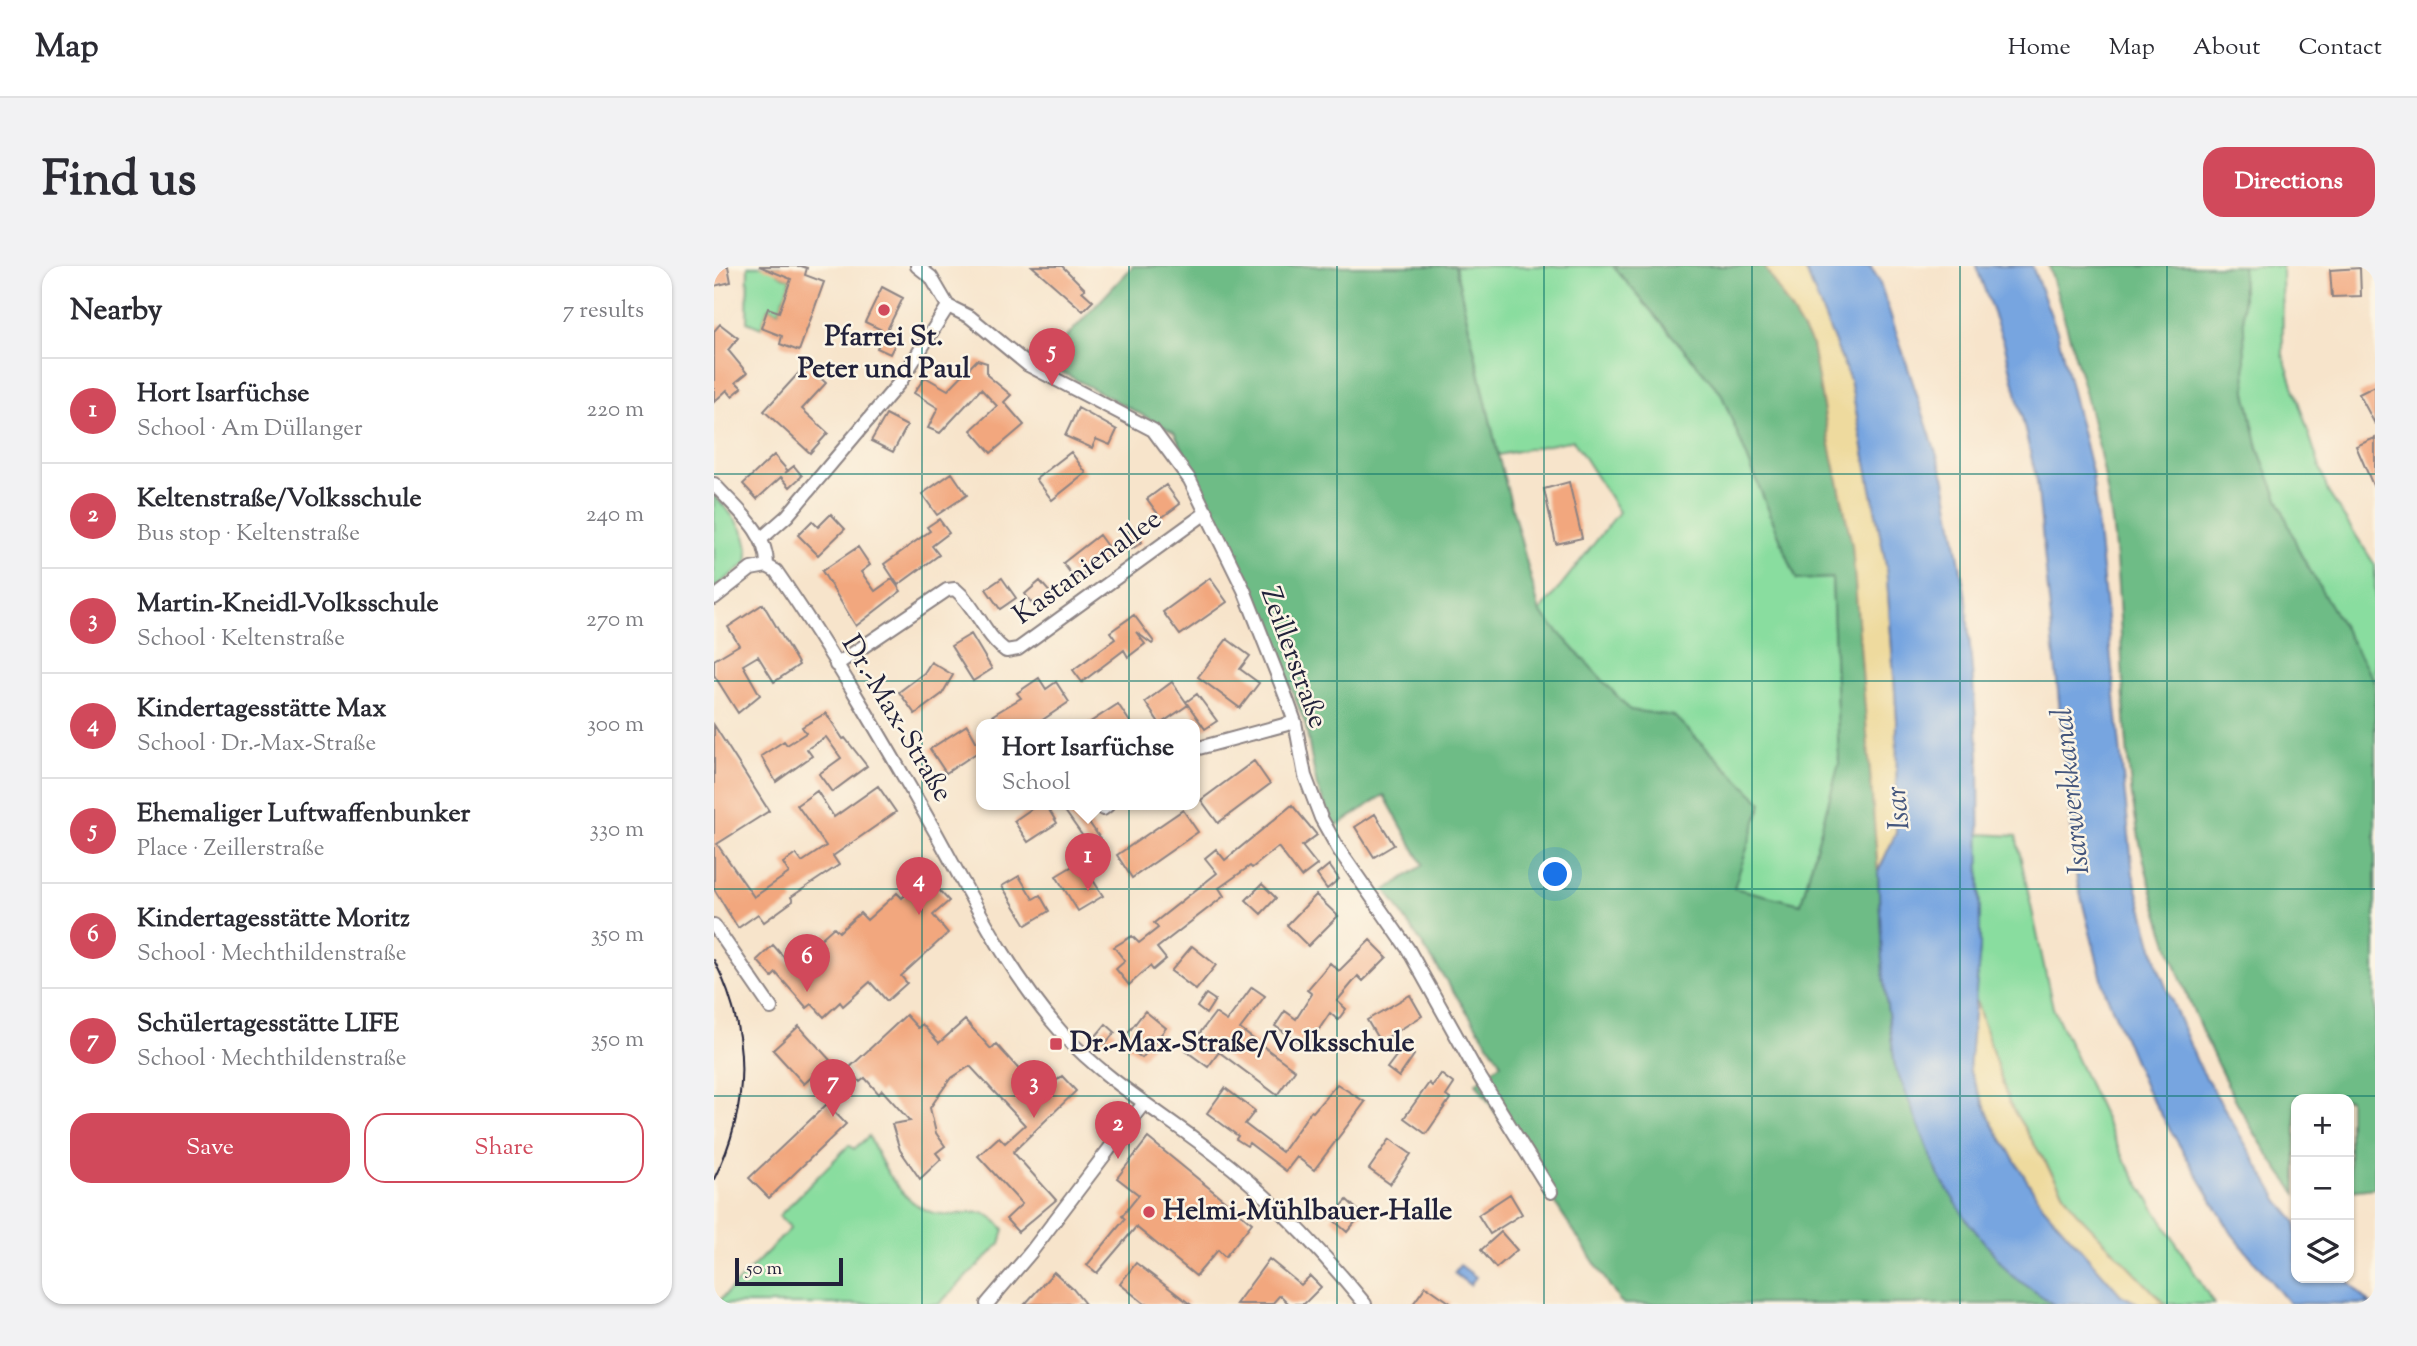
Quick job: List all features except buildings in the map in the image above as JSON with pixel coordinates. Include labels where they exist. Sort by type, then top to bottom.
[{"type":"street","name":"Zeillerstraße","points":[[917,266],[931,278],[948,306],[970,317],[1028,365],[1153,430],[1190,480],[1244,590],[1295,722],[1305,776],[1333,839],[1408,949],[1476,1071],[1551,1192]]},
{"type":"street","points":[[762,538],[787,516],[900,382],[948,306]]},
{"type":"street","points":[[714,484],[762,538],[767,552],[767,566],[751,569],[714,598]]},
{"type":"street","name":"Kastanienallee","points":[[836,665],[947,590],[955,589],[963,596],[996,644],[1006,651],[1018,649],[1207,512]]},
{"type":"street","name":"Dr.-Max-Straße","points":[[767,566],[776,571],[836,665],[998,944],[1035,1000],[1087,1057],[1143,1103],[1247,1180],[1321,1252],[1365,1304]]},
{"type":"street","points":[[1200,748],[1295,722]]},
{"type":"street","points":[[714,925],[771,1008]]},
{"type":"street","points":[[996,1301],[1143,1103]]},
{"type":"green space","points":[[748,266],[780,266],[778,274],[791,279],[779,311],[768,308],[761,328],[747,322]]},
{"type":"green space","points":[[1133,266],[1455,266],[1498,455],[1540,612],[1630,710],[1674,716],[1762,803],[1734,888],[1801,904],[1839,763],[1832,578],[1797,580],[1721,393],[1613,266],[1764,266],[1812,345],[1852,545],[1878,872],[1883,976],[1895,1066],[1939,1176],[2053,1304],[1624,1304],[1619,1300],[1476,1083],[1501,1063],[1386,890],[1423,865],[1384,795],[1335,827],[1317,787],[1305,723],[1277,653],[1243,571],[1174,432],[1043,362]]},
{"type":"green space","points":[[1455,266],[1613,266],[1721,393],[1797,580],[1832,578],[1839,763],[1801,904],[1733,888],[1674,716],[1630,711],[1540,612],[1619,512],[1573,440],[1498,455]]},
{"type":"green space","points":[[2049,266],[2242,266],[2246,392],[2258,449],[2300,553],[2375,682],[2375,1188],[2354,1190],[2354,1094],[2291,1094],[2291,1186],[2239,1106],[2214,1057],[2171,951],[2154,897],[2132,796],[2116,556],[2101,457]]},
{"type":"green space","points":[[2242,266],[2282,266],[2283,355],[2328,492],[2375,565],[2375,682],[2314,581],[2279,506],[2265,468],[2254,431],[2244,379]]},
{"type":"green space","points":[[714,495],[740,525],[748,552],[747,563],[714,588]]},
{"type":"green space","points":[[1979,834],[2016,836],[2053,1008],[2123,1158],[2214,1304],[2165,1304],[2075,1211],[2009,1103],[1975,998],[1980,947]]},
{"type":"green space","points":[[869,1136],[889,1174],[907,1197],[931,1212],[955,1215],[977,1212],[989,1216],[1004,1229],[1000,1244],[939,1304],[716,1304],[791,1228],[779,1216],[849,1145],[854,1149]]},
{"type":"sand","points":[[1764,266],[1804,266],[1850,380],[1886,565],[1897,720],[1896,833],[1878,872],[1852,545],[1812,345]]},
{"type":"sand","points":[[1975,998],[2009,1103],[2075,1211],[2165,1304],[2139,1304],[2121,1295],[2042,1205],[1993,1125],[1969,1070]]},
{"type":"water","name":"Isar","points":[[1804,266],[1870,266],[1879,280],[1945,480],[1966,598],[1979,755],[1980,947],[1969,1070],[1993,1125],[2042,1205],[2121,1295],[2139,1304],[2053,1304],[2011,1275],[1968,1222],[1939,1176],[1895,1066],[1883,976],[1878,872],[1896,833],[1897,720],[1886,565],[1850,380]]},
{"type":"water","name":"Isarwerkkanal","points":[[1976,266],[2032,266],[2057,331],[2092,472],[2133,874],[2159,970],[2198,1064],[2279,1201],[2291,1216],[2291,1283],[2349,1283],[2370,1304],[2289,1303],[2232,1234],[2145,1087],[2105,991],[2077,881],[2037,481],[2005,346]]},
{"type":"water","points":[[1460,1265],[1476,1277],[1470,1285],[1454,1273]]},
{"type":"tram line","points":[[714,960],[735,1015],[741,1070],[740,1097],[734,1125],[714,1179]]},
{"type":"place","name":"Pfarrei St. Peter und Paul","points":[[884,310]]},
{"type":"place","name":"Ehemaliger Luftwaffenbunker","points":[[1052,386]]},
{"type":"place","name":"Hort Isarfüchse","points":[[1088,891]]},
{"type":"place","name":"Kindertagesstätte Max","points":[[919,915]]},
{"type":"place","name":"Kindertagesstätte Moritz","points":[[807,992]]},
{"type":"place","name":"Dr.-Max-Straße/Volksschule","points":[[1056,1044]]},
{"type":"place","name":"Schülertagesstätte LIFE","points":[[833,1117]]},
{"type":"place","name":"Martin-Kneidl-Volksschule","points":[[1034,1118]]},
{"type":"place","name":"Keltenstraße/Volksschule","points":[[1118,1159]]},
{"type":"place","name":"Helmi-Mühlbauer-Halle","points":[[1149,1212]]}]
